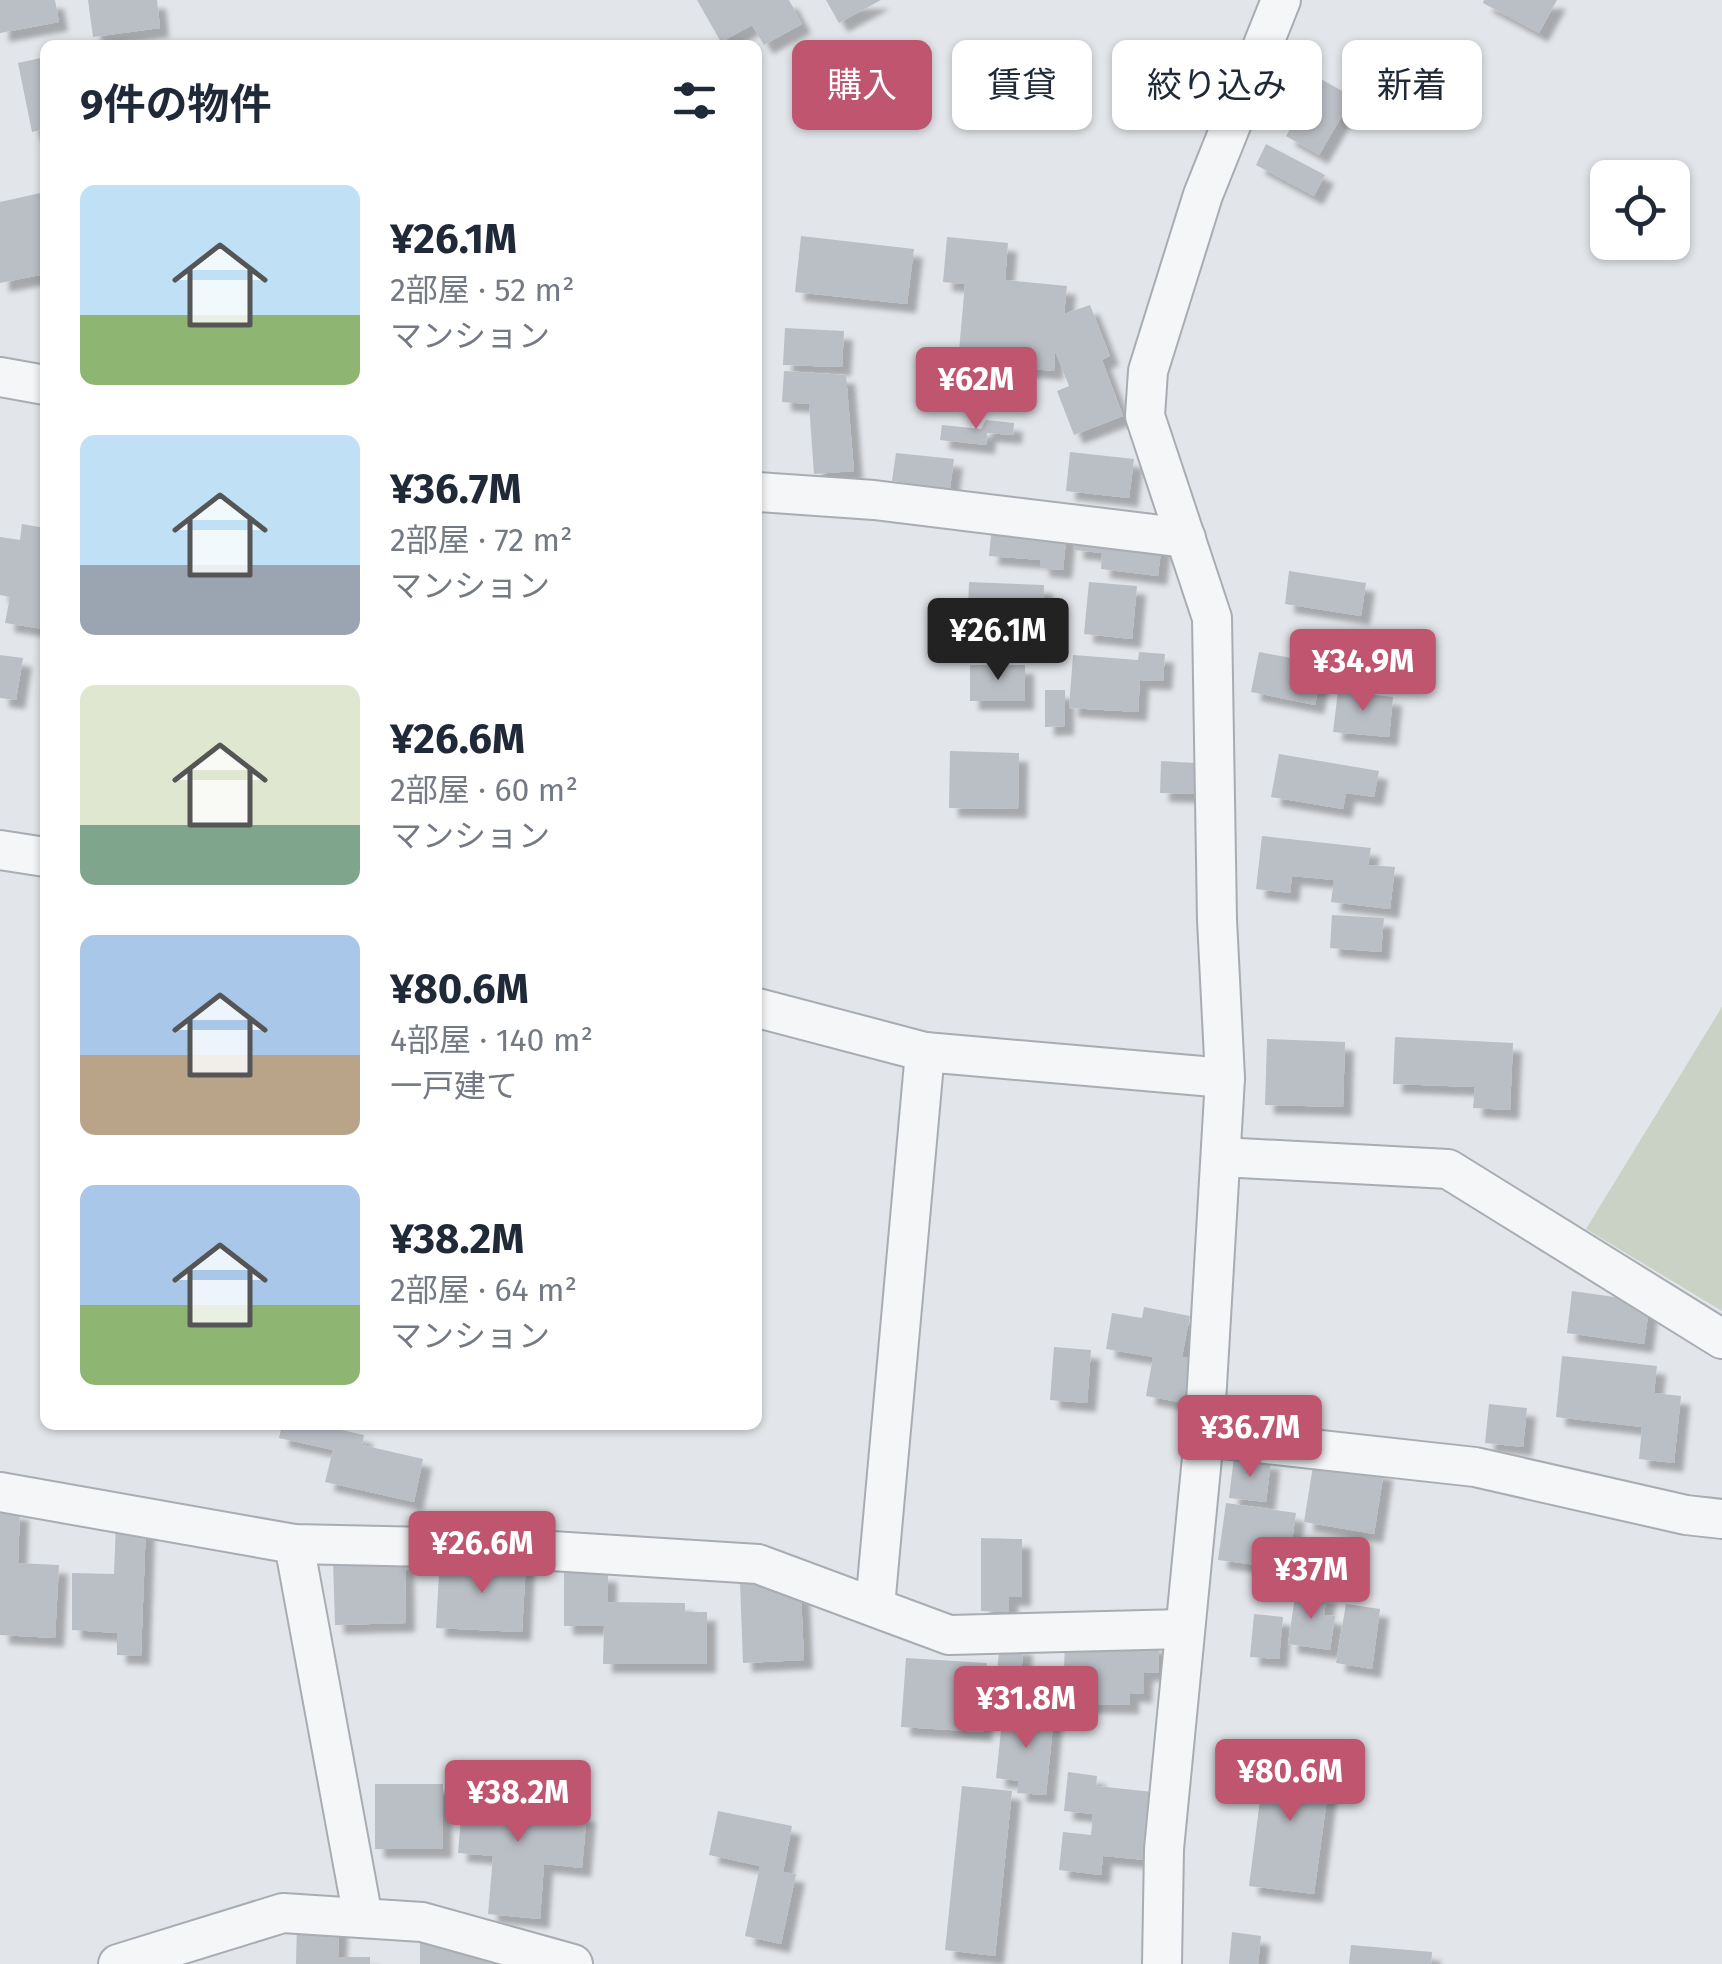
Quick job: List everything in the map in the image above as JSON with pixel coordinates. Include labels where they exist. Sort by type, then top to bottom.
[{"type":"street","points":[[1162,1964],[1164,1848],[1204,1437],[1225,1078],[1212,618],[1145,416],[1148,371],[1203,194],[1281,0]]},
{"type":"street","points":[[0,377],[40,384]]},
{"type":"street","points":[[762,492],[874,500],[1186,538]]},
{"type":"street","points":[[0,850],[40,857]]},
{"type":"street","points":[[762,1009],[925,1052],[1225,1078]]},
{"type":"street","points":[[874,1607],[925,1052]]},
{"type":"street","points":[[1221,1157],[1448,1170],[1722,1339]]},
{"type":"street","points":[[1204,1437],[1475,1467],[1686,1515],[1722,1519]]},
{"type":"street","points":[[0,1492],[294,1544],[520,1550],[758,1564],[949,1635],[1184,1630]]},
{"type":"street","points":[[294,1544],[363,1918]]},
{"type":"street","points":[[118,1964],[283,1913],[422,1922],[572,1964]]},
{"type":"green space","points":[[1722,1007],[1722,1311],[1586,1229]]},
{"type":"building","points":[[0,0],[55,0],[59,22],[0,33]]},
{"type":"building","points":[[88,0],[157,0],[160,28],[93,37]]},
{"type":"building","points":[[697,0],[789,0],[802,24],[764,45],[752,25],[720,40]]},
{"type":"building","points":[[826,0],[881,0],[839,23]]},
{"type":"building","points":[[1557,0],[1539,33],[1483,3]]},
{"type":"building","points":[[40,58],[40,130],[32,132],[18,63]]},
{"type":"building","points":[[1322,80],[1342,91],[1342,116],[1319,155],[1286,136],[1289,130],[1322,130]]},
{"type":"building","points":[[1266,144],[1325,175],[1314,196],[1256,165]]},
{"type":"building","points":[[40,193],[40,275],[0,283],[0,202]]},
{"type":"building","points":[[801,236],[914,249],[907,304],[795,292]]},
{"type":"building","points":[[947,237],[1008,243],[1005,280],[1067,286],[1064,314],[1090,305],[1110,356],[1102,360],[1123,416],[1074,435],[1057,391],[1069,386],[1055,351],[1054,371],[958,362],[965,284],[943,282]]},
{"type":"building","points":[[785,328],[844,331],[842,367],[783,365]]},
{"type":"building","points":[[784,371],[846,375],[854,471],[814,474],[809,404],[782,402]]},
{"type":"building","points":[[986,420],[1014,423],[1013,435],[987,433],[986,445],[940,440],[942,425],[981,429]]},
{"type":"building","points":[[1070,452],[1134,459],[1129,498],[1066,491]]},
{"type":"building","points":[[896,453],[954,459],[950,488],[892,481]]},
{"type":"building","points":[[22,524],[40,527],[40,629],[5,623],[10,597],[0,595],[0,537],[20,540]]},
{"type":"building","points":[[992,525],[1067,531],[1063,570],[1040,568],[1041,560],[989,556]]},
{"type":"building","points":[[1076,533],[1162,542],[1158,576],[1101,569],[1102,553],[1074,550]]},
{"type":"building","points":[[1289,571],[1366,583],[1361,616],[1285,604]]},
{"type":"building","points":[[969,582],[1044,585],[1043,621],[1051,621],[1051,642],[967,638]]},
{"type":"building","points":[[1089,582],[1137,586],[1132,639],[1084,634]]},
{"type":"building","points":[[1347,649],[1404,657],[1400,681],[1344,672]]},
{"type":"building","points":[[1139,652],[1165,654],[1163,681],[1140,680],[1138,712],[1069,708],[1073,655],[1138,660]]},
{"type":"building","points":[[1259,652],[1323,664],[1315,705],[1251,692]]},
{"type":"building","points":[[0,655],[23,658],[16,700],[0,698]]},
{"type":"building","points":[[970,665],[1025,665],[1025,701],[970,701]]},
{"type":"building","points":[[1045,690],[1065,690],[1065,726],[1045,727]]},
{"type":"building","points":[[1338,691],[1393,697],[1389,737],[1333,732]]},
{"type":"building","points":[[950,751],[1019,753],[1018,809],[949,808]]},
{"type":"building","points":[[1279,754],[1379,771],[1374,797],[1346,793],[1343,809],[1271,797]]},
{"type":"building","points":[[1161,761],[1195,763],[1194,794],[1160,793]]},
{"type":"building","points":[[1262,836],[1371,848],[1368,865],[1395,867],[1390,909],[1331,902],[1334,880],[1292,876],[1290,893],[1256,889]]},
{"type":"building","points":[[1332,915],[1384,918],[1381,952],[1330,948]]},
{"type":"building","points":[[1395,1037],[1513,1043],[1510,1110],[1473,1108],[1475,1087],[1393,1084]]},
{"type":"building","points":[[1267,1039],[1345,1042],[1343,1107],[1265,1105]]},
{"type":"building","points":[[1572,1291],[1650,1302],[1644,1344],[1567,1333]]},
{"type":"building","points":[[1144,1307],[1190,1316],[1182,1357],[1198,1360],[1190,1404],[1146,1396],[1153,1357],[1106,1349],[1112,1313],[1142,1318]]},
{"type":"building","points":[[1054,1347],[1091,1350],[1087,1403],[1050,1400]]},
{"type":"building","points":[[1562,1356],[1657,1366],[1654,1393],[1681,1396],[1674,1463],[1639,1459],[1642,1427],[1556,1417]]},
{"type":"building","points":[[1489,1404],[1527,1408],[1523,1447],[1485,1443]]},
{"type":"building","points":[[281,1430],[342,1430],[364,1435],[362,1445],[423,1459],[414,1502],[325,1482],[333,1450],[279,1438]]},
{"type":"building","points":[[1234,1457],[1271,1461],[1266,1502],[1229,1498]]},
{"type":"building","points":[[1314,1460],[1384,1471],[1374,1534],[1304,1522]]},
{"type":"building","points":[[1226,1503],[1296,1513],[1288,1569],[1218,1560]]},
{"type":"building","points":[[0,1511],[20,1511],[18,1563],[59,1565],[55,1638],[0,1635]]},
{"type":"building","points":[[116,1522],[146,1525],[141,1656],[117,1655],[117,1633],[72,1630],[72,1573],[114,1574]]},
{"type":"building","points":[[981,1538],[1022,1539],[1022,1597],[1009,1597],[1009,1612],[981,1611]]},
{"type":"building","points":[[405,1559],[406,1623],[335,1625],[333,1561]]},
{"type":"building","points":[[449,1560],[526,1563],[522,1632],[436,1628],[439,1574],[448,1575]]},
{"type":"building","points":[[564,1572],[608,1573],[608,1602],[685,1603],[685,1612],[707,1612],[707,1664],[603,1664],[604,1626],[564,1626]]},
{"type":"building","points":[[776,1581],[801,1594],[804,1660],[743,1663],[740,1582]]},
{"type":"building","points":[[1296,1590],[1327,1594],[1324,1615],[1335,1616],[1330,1650],[1288,1644]]},
{"type":"building","points":[[1346,1604],[1380,1609],[1372,1669],[1336,1663]]},
{"type":"building","points":[[1254,1614],[1283,1617],[1279,1659],[1250,1657]]},
{"type":"building","points":[[1065,1641],[1159,1644],[1159,1673],[1144,1672],[1143,1694],[1130,1693],[1130,1705],[1079,1704],[1080,1672],[1064,1671]]},
{"type":"building","points":[[1000,1644],[1024,1646],[1021,1674],[997,1671]]},
{"type":"building","points":[[906,1658],[987,1663],[983,1732],[901,1727]]},
{"type":"building","points":[[1003,1711],[1054,1716],[1046,1795],[1017,1793],[1019,1781],[996,1778]]},
{"type":"building","points":[[1266,1753],[1332,1762],[1314,1894],[1249,1886]]},
{"type":"building","points":[[1068,1772],[1097,1776],[1096,1786],[1153,1792],[1146,1860],[1103,1856],[1101,1875],[1059,1870],[1063,1832],[1091,1835],[1093,1814],[1064,1811]]},
{"type":"building","points":[[375,1784],[443,1784],[443,1849],[375,1849]]},
{"type":"building","points":[[464,1784],[526,1790],[524,1815],[537,1816],[537,1808],[587,1813],[582,1868],[544,1864],[540,1919],[488,1914],[493,1856],[458,1853]]},
{"type":"building","points":[[962,1786],[1012,1791],[995,1956],[945,1950]]},
{"type":"building","points":[[718,1811],[792,1826],[783,1872],[796,1874],[781,1944],[745,1936],[760,1866],[709,1855]]},
{"type":"building","points":[[297,1923],[339,1924],[338,1957],[370,1957],[370,1964],[296,1964]]},
{"type":"building","points":[[1232,1932],[1261,1936],[1258,1964],[1229,1964]]},
{"type":"building","points":[[420,1936],[513,1964],[420,1964]]},
{"type":"building","points":[[1351,1945],[1432,1952],[1431,1964],[1349,1964]]}]
